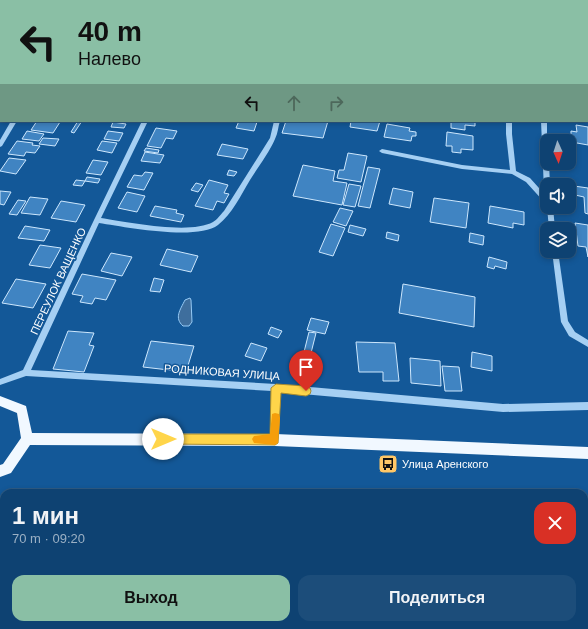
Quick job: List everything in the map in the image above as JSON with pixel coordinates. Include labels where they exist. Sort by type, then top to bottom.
[{"type":"main road","points":[[0,402],[22,410],[27,438],[7,469],[0,471]]},
{"type":"main road","points":[[27,438],[275,440],[588,453]]},
{"type":"street","points":[[0,145],[13,122]]},
{"type":"street","points":[[97,220],[145,122]]},
{"type":"street","name":"ПЕРЕУЛОК ВАЩЕНКО","points":[[26,373],[97,220],[178,230],[200,229],[216,223],[226,213],[273,138],[277,122]]},
{"type":"street","points":[[509,122],[513,172]]},
{"type":"street","points":[[544,122],[546,178]]},
{"type":"street","points":[[382,151],[462,166],[513,172],[528,180],[540,193]]},
{"type":"street","points":[[556,258],[565,322],[572,334],[588,344]]},
{"type":"street","name":"РОДНИКОВАЯ УЛИЦА","points":[[0,382],[26,373],[276,388],[503,408],[588,406]]},
{"type":"street","points":[[275,440],[276,388]]},
{"type":"water","points":[[190,298],[192,322],[189,326],[183,326],[178,317],[185,300]]},
{"type":"building","points":[[36,122],[60,122],[53,133],[31,130]]},
{"type":"building","points":[[77,122],[81,122],[74,133],[71,132]]},
{"type":"building","points":[[113,122],[126,124],[124,128],[111,127]]},
{"type":"building","points":[[239,122],[257,122],[254,131],[236,128]]},
{"type":"building","points":[[286,122],[328,122],[323,138],[282,133]]},
{"type":"building","points":[[351,122],[380,122],[377,131],[350,127]]},
{"type":"building","points":[[450,122],[475,122],[475,126],[465,125],[465,130],[451,128]]},
{"type":"building","points":[[387,124],[410,128],[409,131],[416,132],[416,136],[412,136],[411,141],[384,137]]},
{"type":"building","points":[[576,125],[588,127],[588,145],[576,143],[576,134],[571,134],[571,131],[577,132]]},
{"type":"building","points":[[156,128],[177,131],[173,139],[166,138],[161,148],[147,146]]},
{"type":"building","points":[[27,131],[44,134],[39,141],[22,139]]},
{"type":"building","points":[[108,131],[123,133],[119,141],[104,139]]},
{"type":"building","points":[[447,132],[473,136],[473,150],[461,149],[461,153],[452,152],[452,146],[446,146]]},
{"type":"building","points":[[43,138],[59,139],[55,146],[39,144]]},
{"type":"building","points":[[17,141],[33,143],[32,145],[40,146],[35,153],[26,152],[24,156],[8,154]]},
{"type":"building","points":[[102,141],[117,143],[112,153],[97,150]]},
{"type":"building","points":[[222,144],[248,149],[243,159],[217,155]]},
{"type":"building","points":[[146,148],[159,150],[158,153],[144,151]]},
{"type":"building","points":[[145,152],[164,155],[160,163],[141,161]]},
{"type":"building","points":[[348,153],[367,156],[361,182],[337,178],[339,170],[344,170]]},
{"type":"building","points":[[9,158],[26,160],[16,174],[0,171]]},
{"type":"building","points":[[93,160],[108,162],[101,175],[86,173]]},
{"type":"building","points":[[303,165],[335,171],[333,181],[347,183],[342,205],[293,196]]},
{"type":"building","points":[[368,167],[380,169],[370,208],[358,206]]},
{"type":"building","points":[[229,170],[237,172],[234,176],[227,175]]},
{"type":"building","points":[[145,172],[153,173],[144,190],[127,187],[134,175],[142,176]]},
{"type":"building","points":[[87,177],[100,179],[98,183],[85,181]]},
{"type":"building","points":[[76,180],[85,181],[82,186],[73,185]]},
{"type":"building","points":[[209,180],[228,185],[224,193],[229,194],[224,203],[217,201],[213,210],[195,206]]},
{"type":"building","points":[[196,183],[203,185],[198,192],[191,190]]},
{"type":"building","points":[[349,184],[361,186],[355,207],[343,205]]},
{"type":"building","points":[[576,186],[588,188],[588,214],[585,213],[584,197],[576,195]]},
{"type":"building","points":[[393,188],[413,192],[410,208],[389,204]]},
{"type":"building","points":[[0,191],[11,192],[4,205],[0,204]]},
{"type":"building","points":[[127,192],[145,196],[137,212],[118,208]]},
{"type":"building","points":[[30,197],[48,199],[40,215],[21,213]]},
{"type":"building","points":[[434,198],[469,203],[466,228],[430,222]]},
{"type":"building","points":[[18,200],[26,201],[17,215],[9,214]]},
{"type":"building","points":[[61,201],[85,205],[76,222],[51,218]]},
{"type":"building","points":[[155,206],[177,210],[176,213],[184,215],[181,222],[150,216]]},
{"type":"building","points":[[490,206],[524,212],[524,225],[513,223],[513,228],[488,223]]},
{"type":"building","points":[[340,208],[353,211],[346,226],[333,222]]},
{"type":"building","points":[[576,223],[588,225],[588,257],[586,247],[578,246]]},
{"type":"building","points":[[331,224],[345,228],[333,256],[319,252]]},
{"type":"building","points":[[350,225],[366,229],[363,236],[348,232]]},
{"type":"building","points":[[25,226],[50,230],[44,241],[18,238]]},
{"type":"building","points":[[387,232],[399,235],[398,241],[386,238]]},
{"type":"building","points":[[470,233],[484,236],[483,245],[469,242]]},
{"type":"building","points":[[40,245],[61,248],[50,268],[29,265]]},
{"type":"building","points":[[167,249],[198,256],[191,272],[160,265]]},
{"type":"building","points":[[111,253],[132,257],[122,276],[101,271]]},
{"type":"building","points":[[489,257],[507,262],[506,269],[495,266],[494,269],[487,267]]},
{"type":"building","points":[[82,274],[116,280],[106,300],[95,298],[92,304],[80,302],[83,296],[72,294]]},
{"type":"building","points":[[154,278],[164,280],[160,292],[150,291]]},
{"type":"building","points":[[16,279],[46,284],[33,308],[2,303]]},
{"type":"building","points":[[403,284],[475,297],[474,327],[399,313]]},
{"type":"building","points":[[311,318],[329,322],[325,334],[307,330]]},
{"type":"building","points":[[271,327],[282,331],[278,338],[268,334]]},
{"type":"building","points":[[68,331],[94,333],[89,345],[94,346],[84,372],[53,369]]},
{"type":"building","points":[[309,332],[316,333],[308,365],[301,364]]},
{"type":"building","points":[[151,341],[194,346],[186,372],[143,367]]},
{"type":"building","points":[[356,342],[395,343],[399,381],[383,381],[383,372],[359,372]]},
{"type":"building","points":[[251,343],[267,348],[261,361],[245,356]]},
{"type":"building","points":[[472,352],[492,356],[492,371],[471,367]]},
{"type":"building","points":[[410,358],[440,361],[441,386],[411,383]]},
{"type":"building","points":[[442,366],[459,367],[462,391],[445,391]]},
{"type":"slow traffic","points":[[258,439],[275,440],[275,418]]},
{"type":"place","name":"Улица Аренского","points":[[388,464]]},
{"type":"route","points":[[163,439],[275,440],[276,388],[306,391]]}]
